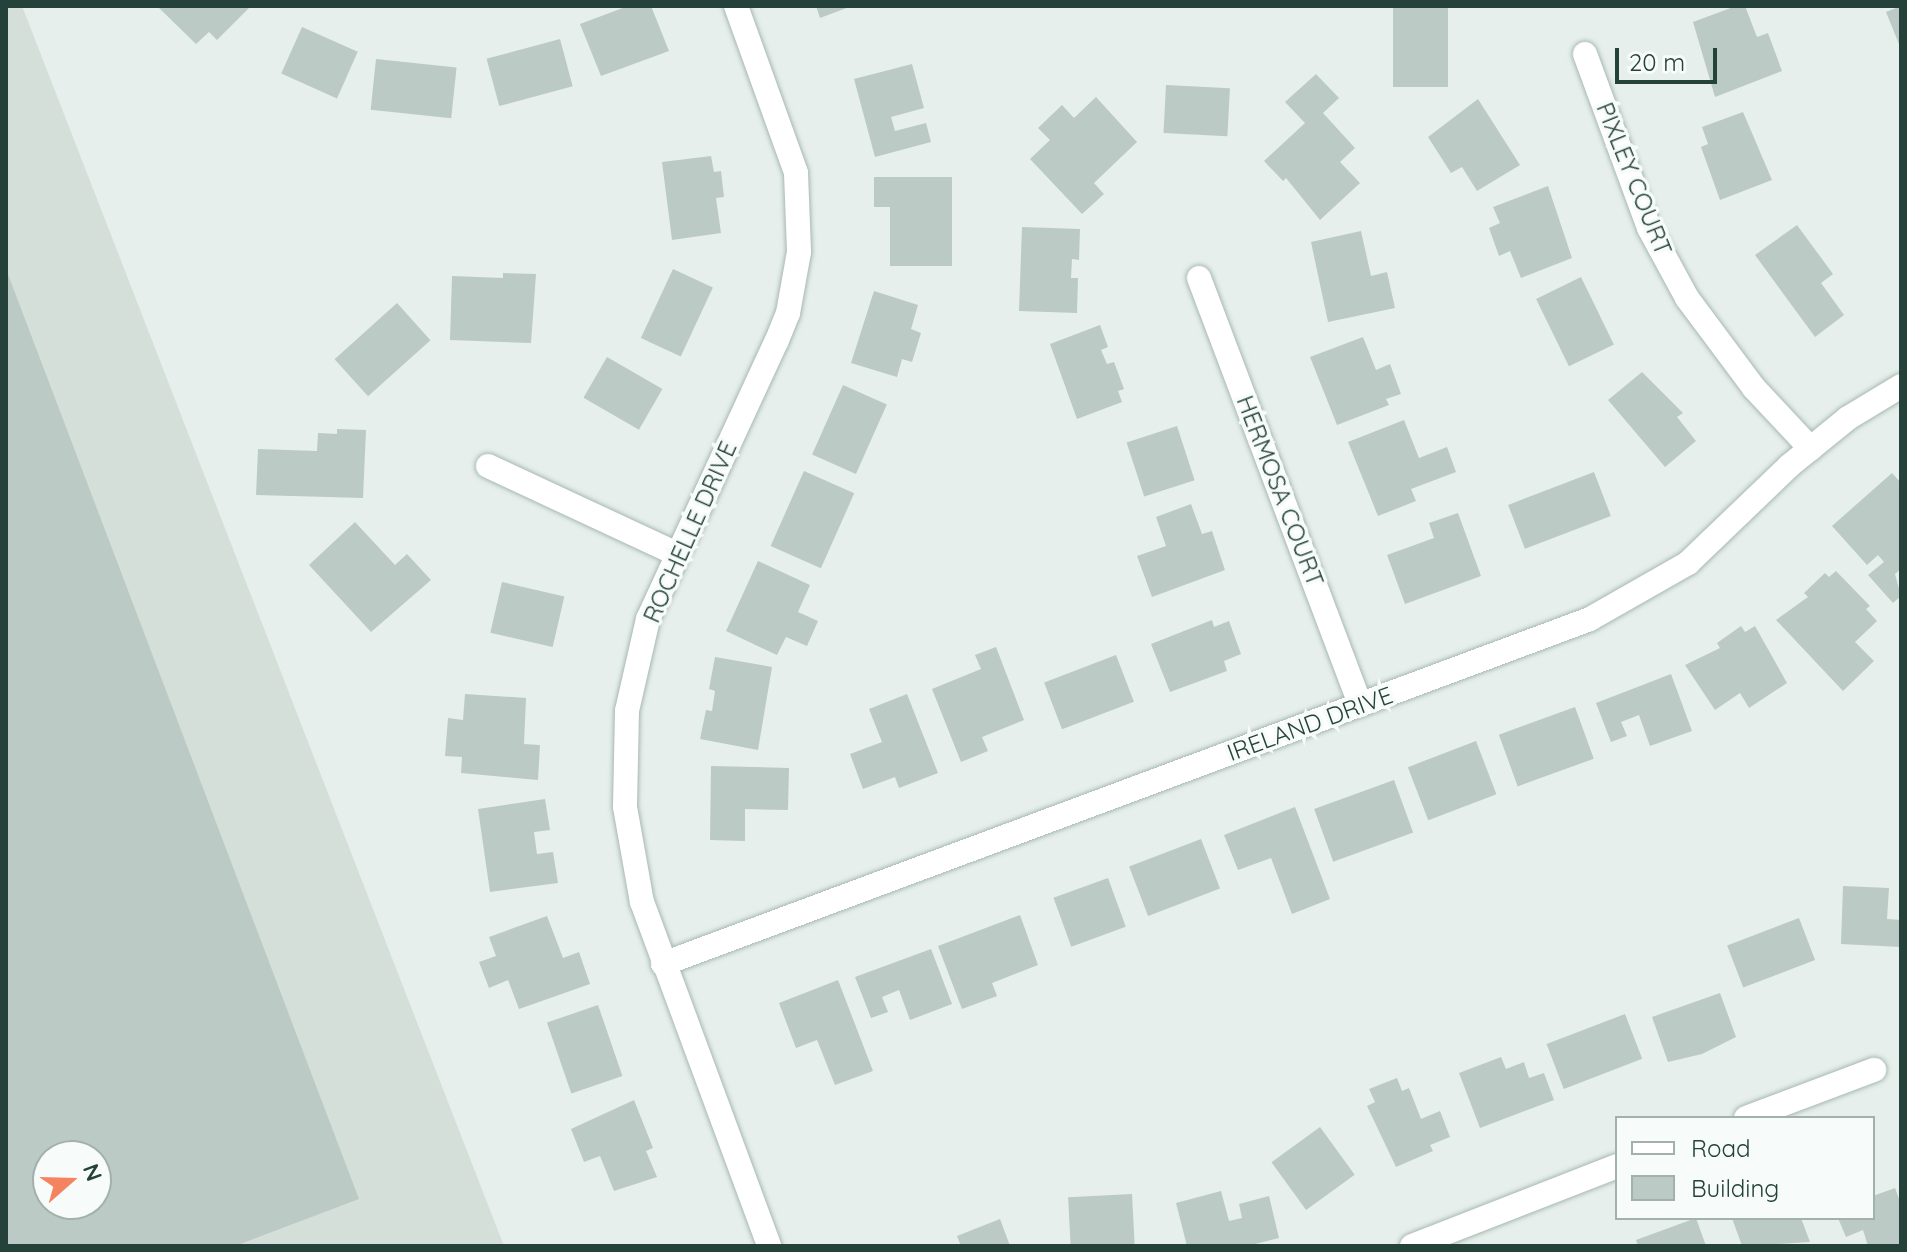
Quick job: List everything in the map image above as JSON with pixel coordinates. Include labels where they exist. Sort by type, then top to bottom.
[{"type":"street","name":"ROCHELLE DRIVE","points":[[736,6],[796,173],[799,252],[788,313],[648,619],[632,680],[624,743],[628,839],[663,964],[769,1246]]},
{"type":"street","name":"PIXLEY COURT","points":[[1585,54],[1649,228],[1687,298],[1754,388],[1811,449]]},
{"type":"street","name":"HERMOSA COURT","points":[[1199,278],[1360,705]]},
{"type":"street","name":"IRELAND DRIVE","points":[[663,964],[1360,705],[1635,598],[1713,543],[1811,449],[1901,386]]},
{"type":"street","points":[[488,466],[677,554]]},
{"type":"street","points":[[1751,1116],[1874,1070]]},
{"type":"street","points":[[1412,1246],[1615,1167]]},
{"type":"shaded area","points":[[6,6],[22,6],[504,1246],[6,1246]]},
{"type":"building","points":[[157,6],[251,6],[217,40],[209,32],[196,44]]},
{"type":"building","points":[[628,6],[651,6],[669,51],[601,76],[580,24]]},
{"type":"building","points":[[816,6],[852,6],[820,18]]},
{"type":"building","points":[[1393,6],[1448,6],[1448,87],[1393,87]]},
{"type":"building","points":[[1736,6],[1745,6],[1757,37],[1768,33],[1782,71],[1715,97],[1693,22]]},
{"type":"building","points":[[1901,6],[1901,49],[1886,12]]},
{"type":"building","points":[[302,27],[358,52],[337,98],[281,74]]},
{"type":"building","points":[[560,39],[573,86],[499,106],[487,59]]},
{"type":"building","points":[[376,59],[457,67],[451,118],[371,110]]},
{"type":"building","points":[[912,64],[924,108],[891,117],[895,131],[926,123],[931,142],[875,157],[854,79]]},
{"type":"building","points":[[1316,74],[1339,98],[1323,113],[1355,148],[1340,162],[1360,183],[1320,220],[1286,178],[1283,181],[1264,161],[1305,123],[1285,102]]},
{"type":"building","points":[[1166,85],[1230,88],[1227,136],[1163,133]]},
{"type":"building","points":[[1096,97],[1137,142],[1094,183],[1104,194],[1082,214],[1030,159],[1050,140],[1038,128],[1062,105],[1074,118]]},
{"type":"building","points":[[1478,99],[1520,165],[1477,191],[1462,167],[1451,173],[1428,137]]},
{"type":"building","points":[[1743,112],[1772,180],[1720,200],[1701,147],[1708,144],[1702,127]]},
{"type":"building","points":[[711,156],[714,172],[721,171],[724,197],[716,198],[721,233],[672,240],[662,162]]},
{"type":"building","points":[[874,177],[952,177],[952,266],[890,266],[890,207],[874,207]]},
{"type":"building","points":[[1548,186],[1572,258],[1521,278],[1510,251],[1499,256],[1489,228],[1500,223],[1493,207]]},
{"type":"building","points":[[1797,225],[1833,274],[1821,283],[1844,315],[1815,337],[1755,255]]},
{"type":"building","points":[[1022,227],[1080,229],[1079,260],[1072,259],[1071,278],[1078,278],[1077,313],[1019,311]]},
{"type":"building","points":[[1361,231],[1371,276],[1387,272],[1395,308],[1328,322],[1311,242]]},
{"type":"building","points":[[6,269],[359,1199],[235,1246],[6,1246]]},
{"type":"building","points":[[673,269],[713,288],[681,356],[641,338]]},
{"type":"building","points":[[503,273],[536,274],[531,343],[450,340],[452,276],[503,278]]},
{"type":"building","points":[[1581,277],[1614,344],[1569,366],[1536,299]]},
{"type":"building","points":[[874,291],[918,305],[911,329],[921,333],[912,362],[902,359],[897,377],[851,363]]},
{"type":"building","points":[[397,303],[430,340],[368,396],[335,359]]},
{"type":"building","points":[[1100,325],[1108,347],[1101,350],[1107,364],[1114,362],[1124,389],[1118,391],[1122,402],[1077,419],[1050,344]]},
{"type":"building","points":[[1363,337],[1376,370],[1390,364],[1401,394],[1386,399],[1389,405],[1337,425],[1310,357]]},
{"type":"building","points":[[607,357],[662,389],[639,430],[584,398]]},
{"type":"building","points":[[1642,372],[1683,413],[1677,417],[1696,441],[1665,467],[1608,400]]},
{"type":"building","points":[[843,385],[887,405],[856,474],[812,454]]},
{"type":"building","points":[[1404,420],[1419,458],[1447,447],[1456,472],[1411,489],[1416,501],[1378,516],[1348,442]]},
{"type":"building","points":[[1177,426],[1195,480],[1144,497],[1127,442]]},
{"type":"building","points":[[337,429],[366,430],[363,498],[256,495],[258,449],[317,451],[318,433],[337,434]]},
{"type":"building","points":[[804,471],[854,493],[821,568],[771,546]]},
{"type":"building","points":[[1594,472],[1611,516],[1525,549],[1508,505]]},
{"type":"building","points":[[1892,473],[1901,483],[1901,569],[1895,574],[1901,596],[1893,603],[1868,575],[1884,562],[1878,555],[1867,565],[1832,526]]},
{"type":"building","points":[[1191,504],[1202,534],[1212,531],[1225,570],[1152,597],[1137,556],[1166,546],[1156,517]]},
{"type":"building","points":[[1458,513],[1481,576],[1405,604],[1387,555],[1434,538],[1429,523]]},
{"type":"building","points":[[355,522],[395,565],[407,554],[431,580],[371,632],[309,565]]},
{"type":"building","points":[[758,561],[810,585],[798,612],[818,621],[807,646],[786,637],[777,655],[726,631]]},
{"type":"building","points":[[1836,571],[1870,606],[1866,609],[1877,621],[1855,642],[1874,661],[1843,691],[1776,620],[1808,597],[1804,593],[1825,573],[1829,577]]},
{"type":"building","points":[[502,582],[564,596],[553,647],[490,633]]},
{"type":"building","points":[[1212,620],[1214,627],[1229,621],[1241,654],[1224,661],[1227,671],[1170,692],[1151,644]]},
{"type":"building","points":[[1741,626],[1745,632],[1755,626],[1787,683],[1749,708],[1740,693],[1715,710],[1685,665],[1720,648],[1717,643]]},
{"type":"building","points":[[996,647],[1024,720],[982,737],[988,751],[961,762],[932,689],[981,669],[975,655]]},
{"type":"building","points":[[1116,655],[1134,702],[1062,729],[1044,683]]},
{"type":"building","points":[[715,657],[772,667],[758,750],[700,739],[706,710],[712,711],[715,691],[709,689]]},
{"type":"building","points":[[1671,674],[1692,731],[1650,746],[1639,715],[1621,722],[1627,736],[1611,742],[1596,703]]},
{"type":"building","points":[[465,694],[526,698],[524,744],[540,745],[538,780],[461,773],[462,757],[445,756],[448,718],[463,720]]},
{"type":"building","points":[[907,694],[938,773],[899,788],[895,777],[863,789],[850,754],[882,742],[869,709]]},
{"type":"building","points":[[1575,707],[1594,759],[1518,786],[1499,735]]},
{"type":"building","points":[[1476,741],[1496,794],[1428,820],[1408,767]]},
{"type":"building","points":[[711,766],[789,768],[788,810],[745,809],[745,841],[710,840]]},
{"type":"building","points":[[1394,780],[1413,833],[1333,862],[1314,809]]},
{"type":"building","points":[[545,799],[550,830],[534,832],[537,854],[553,852],[558,883],[490,892],[478,809]]},
{"type":"building","points":[[1295,807],[1330,899],[1292,914],[1271,858],[1238,870],[1224,835]]},
{"type":"building","points":[[1201,839],[1220,888],[1148,916],[1129,867]]},
{"type":"building","points":[[1108,878],[1126,927],[1071,947],[1053,898]]},
{"type":"building","points":[[1843,886],[1889,888],[1887,919],[1901,920],[1901,947],[1841,944]]},
{"type":"building","points":[[1020,915],[1038,965],[992,983],[997,996],[962,1009],[938,946]]},
{"type":"building","points":[[547,916],[563,958],[579,952],[590,984],[519,1009],[508,980],[489,988],[479,962],[496,956],[489,937]]},
{"type":"building","points":[[1799,918],[1815,960],[1743,988],[1727,946]]},
{"type":"building","points":[[931,949],[952,1004],[910,1020],[899,990],[882,997],[888,1012],[871,1018],[855,977]]},
{"type":"building","points":[[838,980],[873,1071],[835,1085],[817,1040],[796,1048],[779,1003]]},
{"type":"building","points":[[1720,993],[1736,1037],[1702,1054],[1668,1062],[1652,1017]]},
{"type":"building","points":[[598,1005],[622,1076],[571,1093],[547,1023]]},
{"type":"building","points":[[1625,1014],[1642,1059],[1564,1089],[1547,1044]]},
{"type":"building","points":[[1501,1057],[1506,1069],[1524,1062],[1529,1078],[1544,1073],[1554,1100],[1480,1128],[1459,1073]]},
{"type":"building","points":[[1397,1078],[1402,1091],[1409,1088],[1421,1119],[1440,1111],[1450,1137],[1430,1145],[1433,1151],[1396,1167],[1367,1106],[1375,1102],[1369,1089]]},
{"type":"building","points":[[634,1100],[653,1148],[646,1151],[657,1177],[614,1191],[600,1156],[584,1162],[571,1129]]},
{"type":"building","points":[[1320,1127],[1355,1175],[1306,1210],[1271,1162]]},
{"type":"building","points":[[1895,1188],[1901,1204],[1901,1246],[1868,1246],[1863,1230],[1846,1237],[1839,1220],[1875,1220],[1875,1195]]},
{"type":"building","points":[[1221,1191],[1229,1221],[1242,1218],[1239,1204],[1269,1196],[1279,1238],[1247,1246],[1187,1246],[1176,1203]]},
{"type":"building","points":[[1132,1194],[1135,1246],[1071,1246],[1068,1197]]},
{"type":"building","points":[[1000,1219],[1010,1246],[961,1246],[957,1236]]},
{"type":"building","points":[[1697,1220],[1706,1246],[1638,1246],[1636,1240]]},
{"type":"building","points":[[1733,1220],[1802,1220],[1810,1242],[1742,1246]]}]
